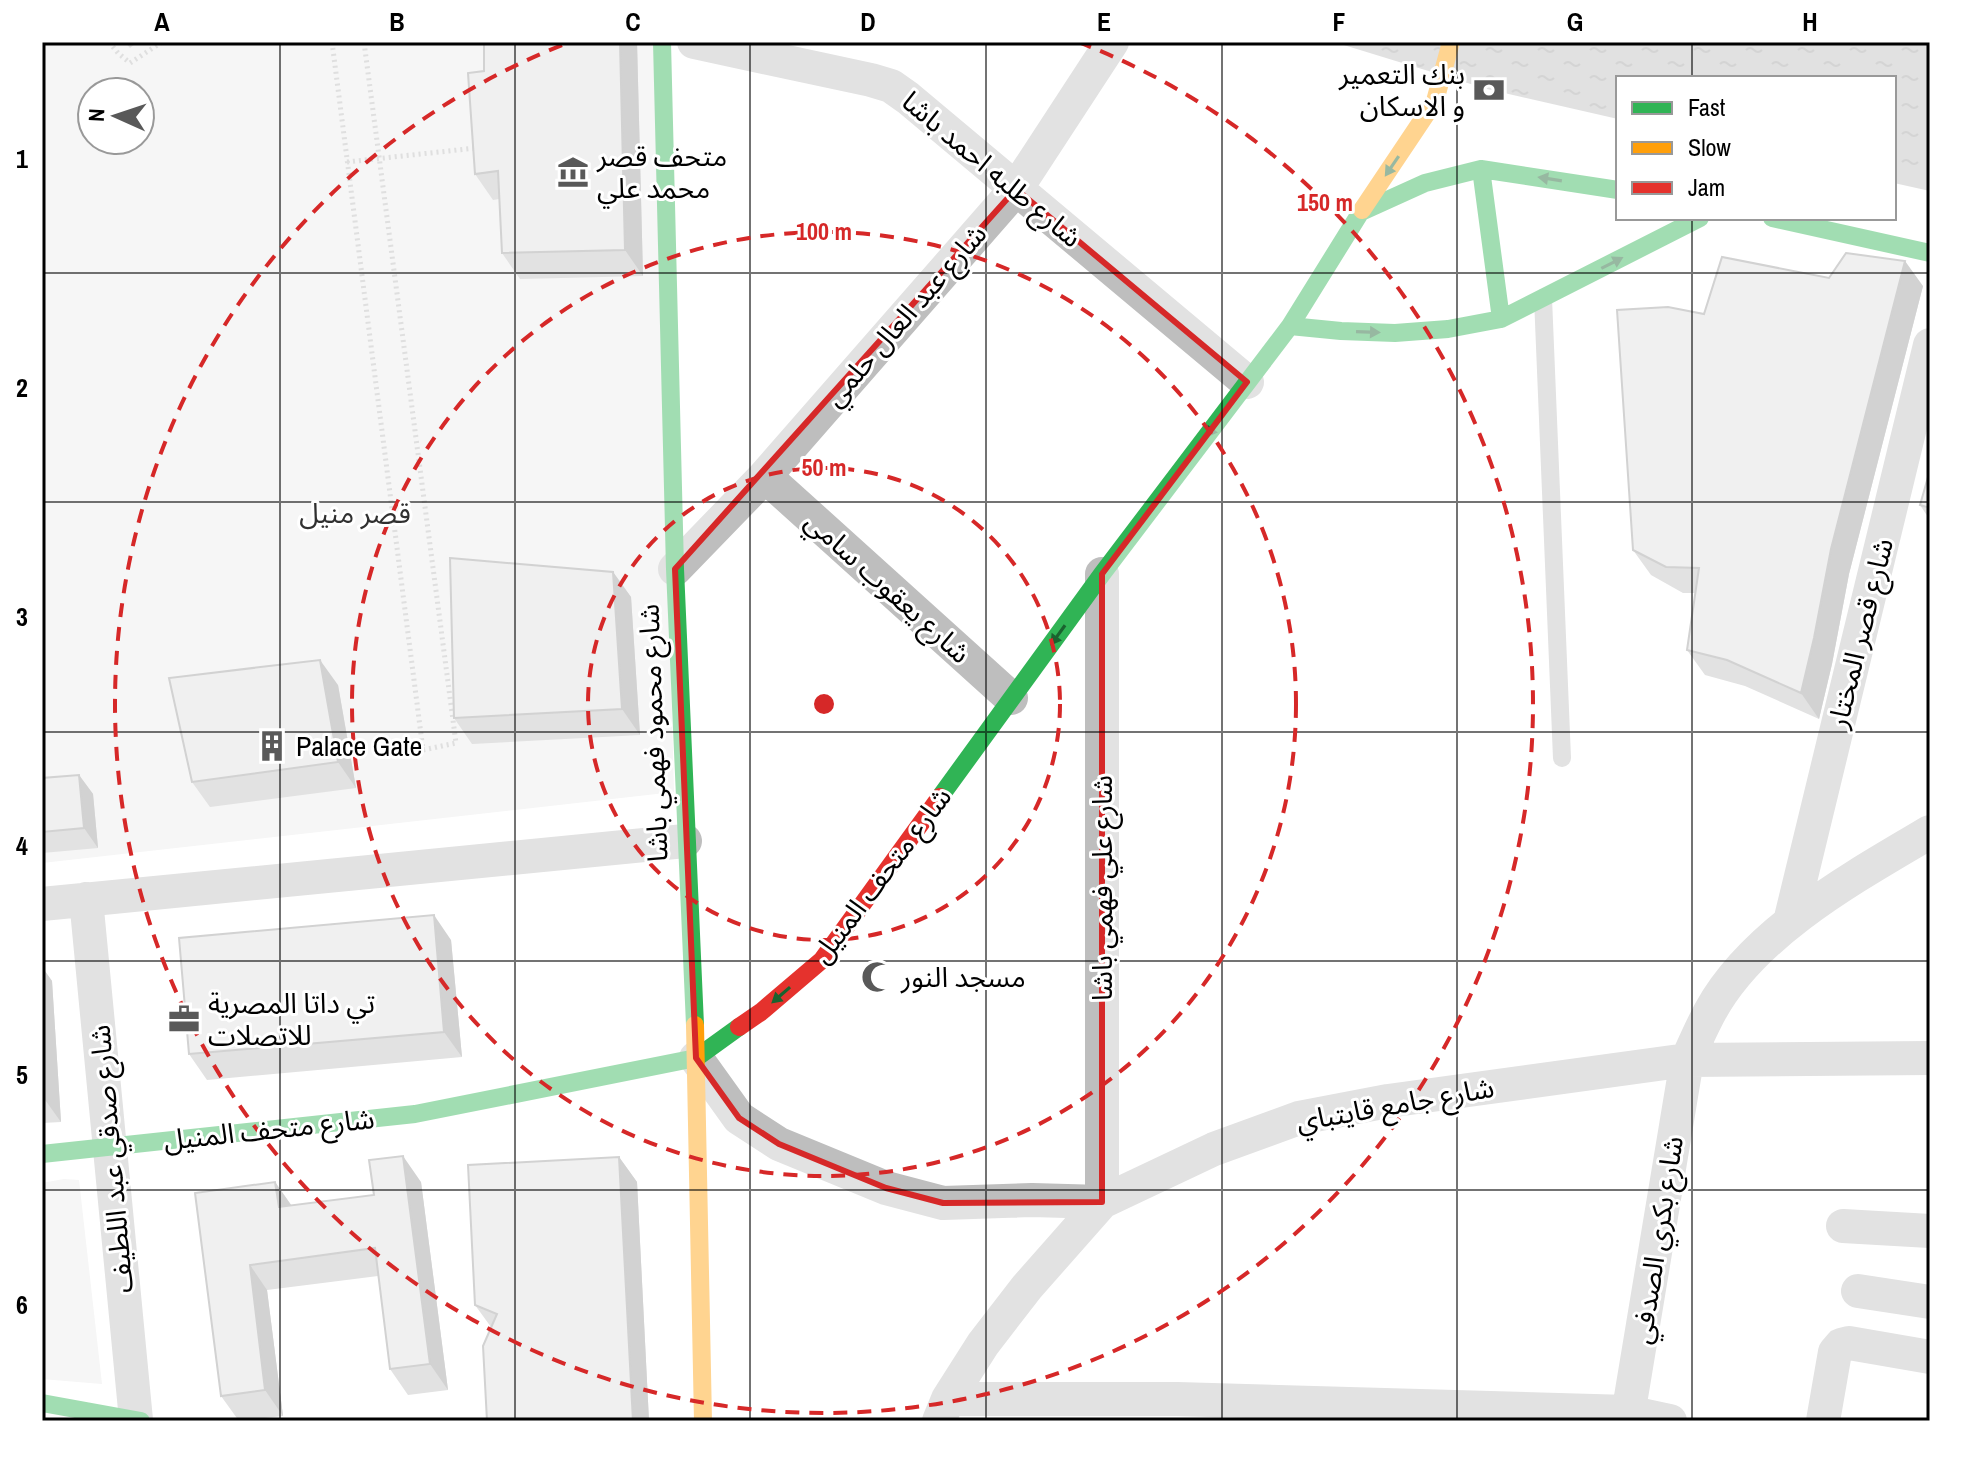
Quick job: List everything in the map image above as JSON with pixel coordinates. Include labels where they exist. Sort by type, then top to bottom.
[{"type":"street","name":"شارع محمود فهمي باشا","points":[[662,42],[675,569],[696,1058],[703,1421]]},
{"type":"street","name":"شارع طلبه احمد باشا","points":[[694,42],[891,86],[1247,382]]},
{"type":"street","name":"شارع عبد العال حلمي","points":[[675,569],[765,476],[1016,189],[1112,42]]},
{"type":"street","name":"شارع متحف المنيل","points":[[42,1154],[415,1114],[696,1058],[761,1012],[822,960],[1102,574],[1290,326],[1435,101],[1451,42]]},
{"type":"street","points":[[1481,169],[1501,319]]},
{"type":"street","points":[[1361,212],[1425,183],[1481,169],[1616,190]]},
{"type":"street","points":[[1290,326],[1395,333],[1448,329],[1501,319],[1696,220]]},
{"type":"street","points":[[1781,220],[1930,253]]},
{"type":"street","name":"شارع قصر المختار","points":[[1790,922],[1930,345]]},
{"type":"street","name":"شارع يعقوب سامي","points":[[765,476],[1011,698]]},
{"type":"street","name":"شارع علي فهمي باشا","points":[[1102,574],[1102,1202]]},
{"type":"street","name":"شارع بكري الصدفي","points":[[1628,1417],[1687,1060],[1712,1008],[1746,961],[1790,922],[1853,877],[1930,832]]},
{"type":"street","points":[[42,904],[685,841]]},
{"type":"street","name":"شارع صدقي عبد اللطيف","points":[[86,899],[138,1420]]},
{"type":"street","points":[[696,1058],[739,1118],[779,1144],[886,1188],[943,1203],[1032,1200],[1102,1202]]},
{"type":"street","name":"شارع جامع قايتباي","points":[[944,1410],[983,1344],[1027,1287],[1102,1202],[1214,1149],[1299,1118],[1388,1101],[1687,1060],[1930,1058]]},
{"type":"street","points":[[1843,1226],[1930,1231]]},
{"type":"street","points":[[1858,1291],[1930,1302]]},
{"type":"street","points":[[1823,1421],[1835,1352],[1841,1345],[1849,1343],[1930,1357]]},
{"type":"street","points":[[42,1403],[138,1420]]},
{"type":"street","points":[[944,1410],[1176,1410],[1628,1417],[1670,1421]]},
{"type":"lane","points":[[1543,298],[1562,758]]},
{"type":"path","points":[[109,42],[130,63],[162,42]]},
{"type":"path","points":[[332,42],[423,750],[456,743],[364,42]]},
{"type":"path","points":[[347,162],[489,146]]},
{"type":"highlighted area","points":[[1016,189],[1247,382],[1102,574],[1102,1202],[943,1203],[886,1188],[779,1144],[739,1118],[696,1058],[675,569]]},
{"type":"green space","name":"قصر منيل","points":[[42,42],[655,42],[674,792],[42,863]]},
{"type":"green space","points":[[79,1180],[102,1384],[42,1379],[42,1183]]},
{"type":"water","points":[[1334,42],[1930,42],[1930,191],[1896,183],[1896,76],[1616,76],[1616,119],[1487,89]]},
{"type":"building","name":"متحف قصر محمد علي","points":[[484,42],[620,42],[625,250],[502,253],[498,171],[475,174],[468,73],[484,71]]},
{"type":"building","points":[[1846,253],[1905,261],[1831,549],[1801,693],[1727,660],[1687,650],[1699,568],[1666,567],[1633,550],[1617,310],[1668,307],[1704,314],[1722,257],[1829,278]]},
{"type":"building","points":[[1930,470],[1930,508],[1920,505]]},
{"type":"building","points":[[450,558],[613,572],[622,709],[454,718]]},
{"type":"building","name":"Palace Gate","points":[[320,660],[338,762],[192,782],[169,678]]},
{"type":"building","points":[[79,775],[84,828],[42,832],[42,778]]},
{"type":"building","points":[[434,915],[444,1032],[189,1054],[179,938]]},
{"type":"building","points":[[403,1156],[430,1364],[390,1369],[375,1248],[250,1265],[265,1390],[221,1396],[195,1193],[275,1182],[279,1207],[374,1195],[369,1160]]},
{"type":"building","points":[[619,1157],[633,1421],[487,1421],[483,1346],[497,1314],[475,1305],[468,1165]]},
{"type":"traffic: fast","points":[[662,42],[675,569],[695,1025]]},
{"type":"traffic: fast","points":[[1481,169],[1501,319]]},
{"type":"traffic: fast","points":[[1361,212],[1425,183],[1481,169],[1616,190]]},
{"type":"traffic: fast","points":[[940,797],[1102,574],[1290,326],[1362,210]]},
{"type":"traffic: fast","points":[[1290,326],[1395,333],[1448,329],[1501,319],[1696,220]]},
{"type":"traffic: fast","points":[[1781,220],[1930,253]]},
{"type":"traffic: fast","points":[[42,1154],[415,1114],[696,1058],[739,1027]]},
{"type":"traffic: fast","points":[[42,1403],[141,1421]]},
{"type":"traffic: slow","points":[[1362,210],[1435,101],[1451,42]]},
{"type":"traffic: slow","points":[[695,1025],[703,1421]]},
{"type":"traffic: jam","points":[[739,1027],[822,960],[940,797]]},
{"type":"place","name":"بنك التعمير و الاسكان","points":[[1489,90]]},
{"type":"place","name":"متحف قصر محمد علي","points":[[573,172]]},
{"type":"place","name":"Palace Gate","points":[[272,746]]},
{"type":"place","name":"مسجد النور","points":[[877,977]]},
{"type":"place","name":"تي داتا المصرية للاتصلات","points":[[184,1019]]}]
